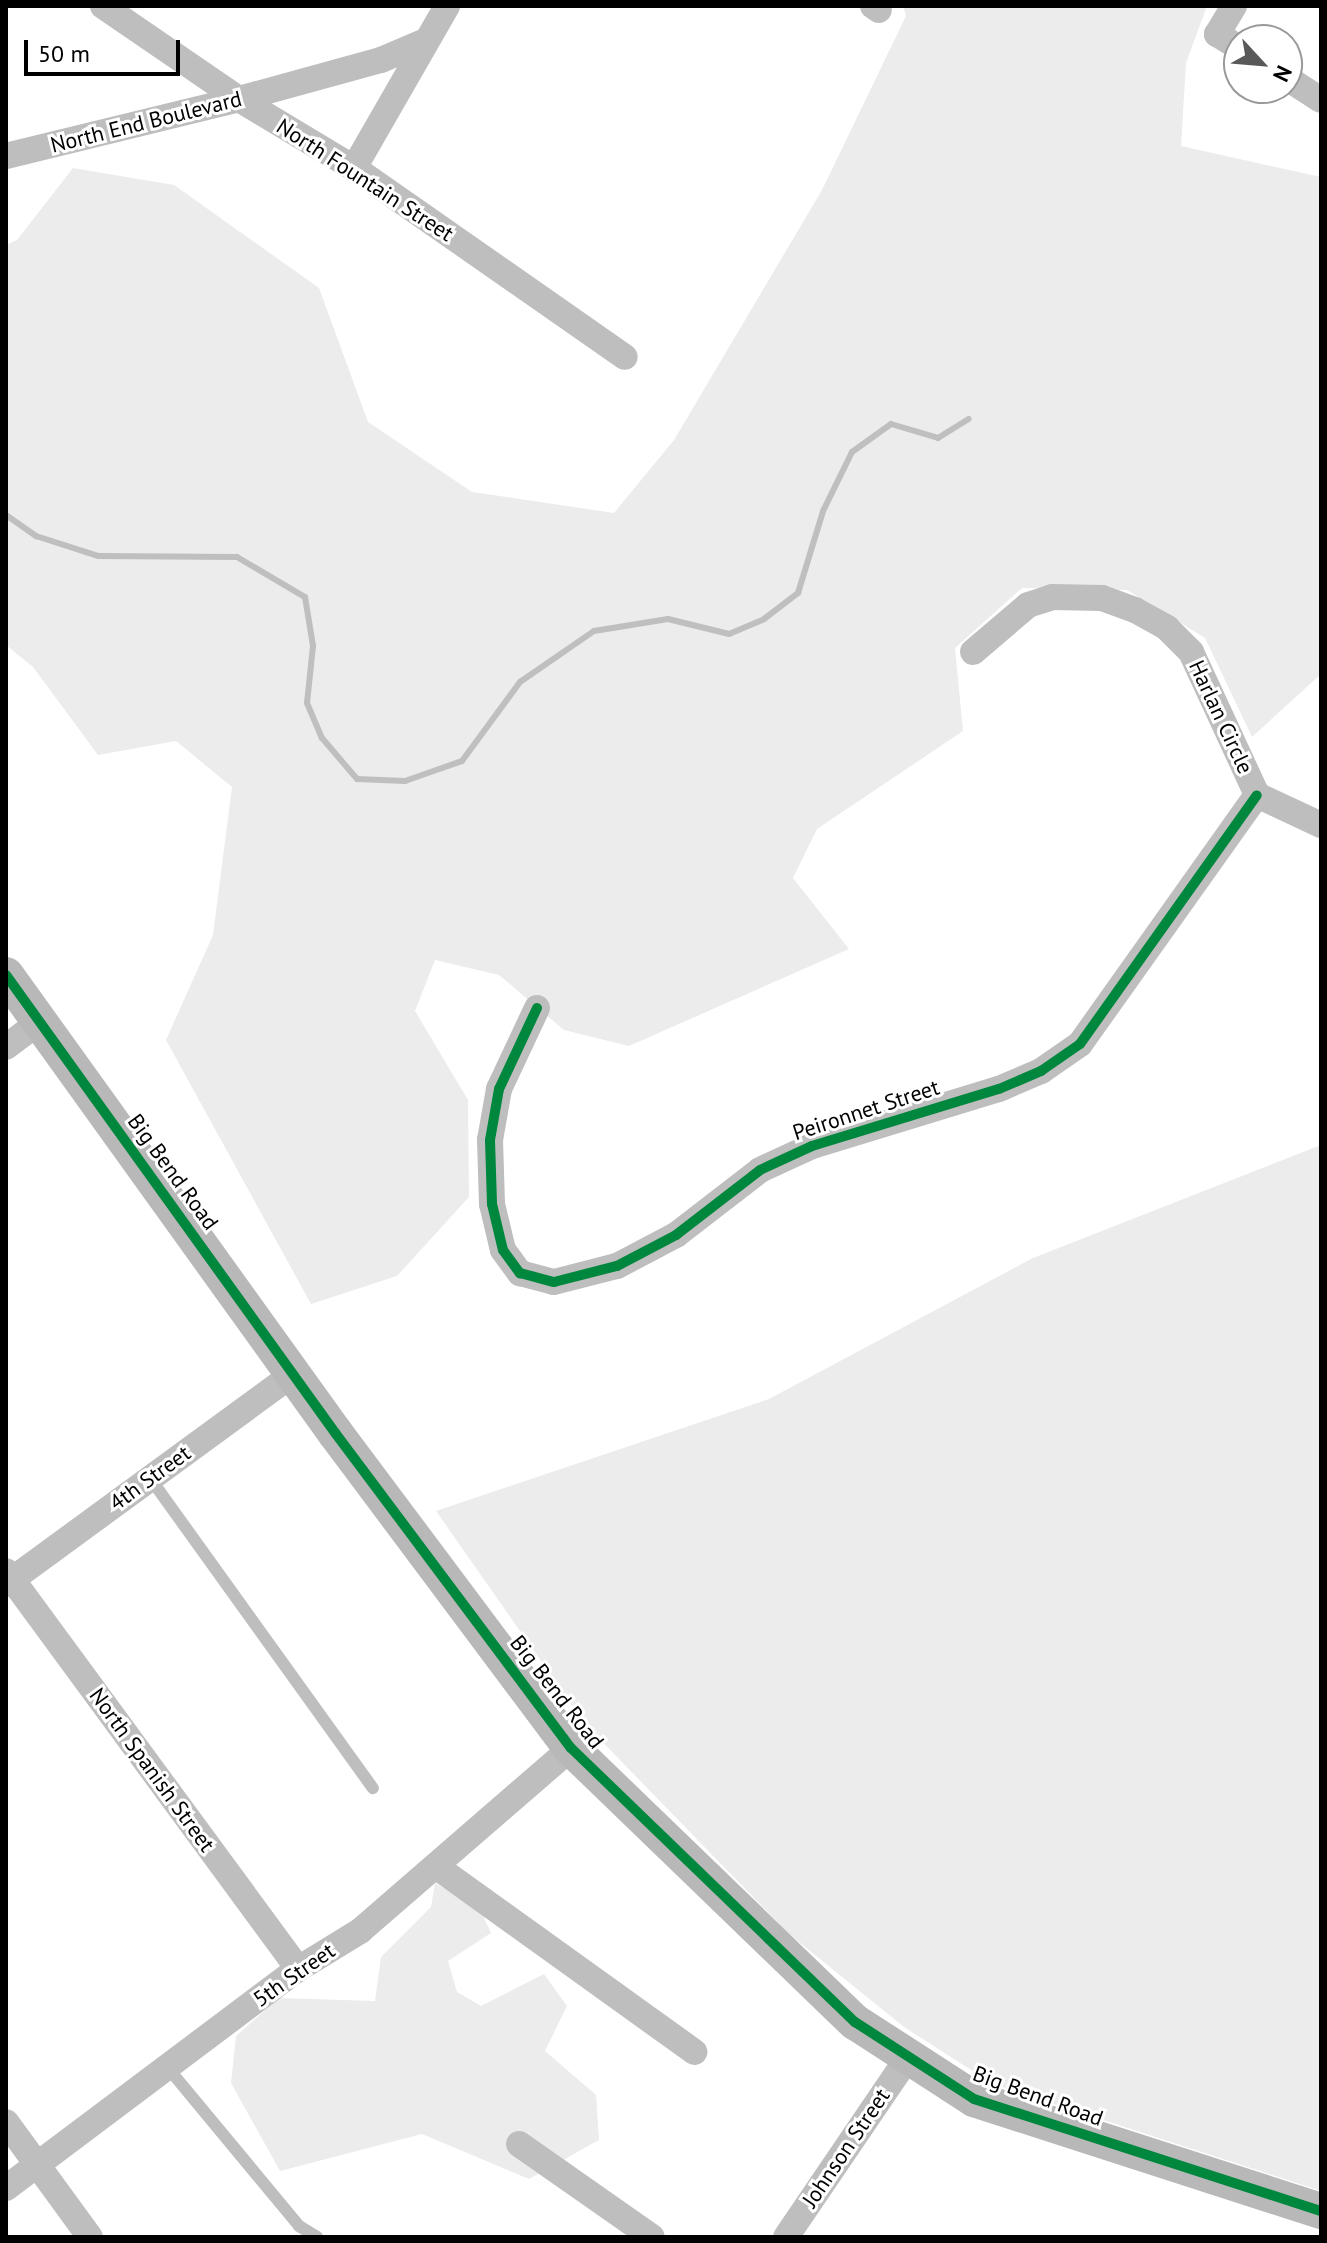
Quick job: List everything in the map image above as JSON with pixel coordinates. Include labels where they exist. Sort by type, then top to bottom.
[{"type":"main road","name":"Big Bend Road","points":[[6,975],[571,1748],[855,2022],[907,2059],[974,2099],[1321,2211]]},
{"type":"street","name":"North Fountain Street","points":[[103,6],[239,99],[354,168],[625,357]]},
{"type":"street","points":[[354,168],[423,42],[447,6]]},
{"type":"street","points":[[1223,24],[1234,6]]},
{"type":"street","name":"North End Boulevard","points":[[6,156],[239,99],[381,60],[423,42]]},
{"type":"street","points":[[1303,88],[1321,100]]},
{"type":"street","name":"Harlan Circle","points":[[973,652],[1028,605],[1052,597],[1102,598],[1135,610],[1167,628],[1191,652],[1257,795]]},
{"type":"street","points":[[1257,795],[1321,825]]},
{"type":"street","name":"Peironnet Street","points":[[537,1008],[499,1089],[490,1140],[492,1204],[503,1250],[520,1273],[554,1282],[617,1266],[676,1235],[760,1170],[812,1146],[999,1089],[1041,1071],[1080,1044],[1257,795]]},
{"type":"street","points":[[6,1047],[39,1022]]},
{"type":"street","name":"4th Street","points":[[8,1578],[294,1373]]},
{"type":"street","name":"North Spanish Street","points":[[8,1578],[298,1969]]},
{"type":"street","name":"5th Street","points":[[6,2188],[298,1969],[360,1931],[571,1748]]},
{"type":"street","points":[[437,1867],[694,2052]]},
{"type":"street","name":"Johnson Street","points":[[786,2237],[907,2059]]},
{"type":"street","points":[[6,2122],[90,2237]]},
{"type":"street","points":[[519,2144],[652,2237]]},
{"type":"lane","points":[[150,1478],[373,1788]]},
{"type":"lane","points":[[168,2068],[299,2226],[317,2237]]},
{"type":"shaded area","points":[[903,6],[1207,6],[1186,63],[1181,146],[1321,177],[1321,674],[1252,737],[1205,638],[1127,590],[1022,588],[955,648],[963,731],[817,829],[793,878],[849,949],[629,1046],[564,1030],[499,975],[435,960],[415,1011],[468,1100],[469,1197],[397,1276],[311,1304],[166,1040],[213,935],[232,787],[176,741],[98,755],[33,667],[6,645],[6,245],[17,240],[73,168],[174,185],[319,288],[368,422],[472,492],[614,513],[674,440],[822,190],[906,16]]},
{"type":"shaded area","points":[[1321,1145],[1321,2191],[993,2084],[904,2027],[789,1934],[585,1724],[436,1511],[769,1399],[1033,1258]]},
{"type":"shaded area","points":[[435,1883],[480,1909],[491,1933],[448,1961],[457,1992],[481,2006],[544,1974],[567,2006],[545,2051],[596,2095],[599,2140],[529,2179],[422,2134],[280,2171],[231,2083],[236,2036],[279,1998],[375,2001],[381,1957],[431,1907]]},
{"type":"waterway","points":[[6,515],[36,536],[98,556],[237,557],[305,597],[313,646],[307,703],[322,738],[357,779],[405,781],[462,761],[520,682],[594,631],[668,619],[729,634],[764,619],[798,593],[823,511],[852,452],[891,424],[938,438],[969,419]]},
{"type":"cycle path","points":[[537,1008],[499,1089],[490,1140],[492,1204],[503,1250],[520,1273],[554,1282],[617,1266],[676,1235],[760,1170],[812,1146],[999,1089],[1041,1071],[1080,1044],[1257,795]]},
{"type":"cycle path","points":[[6,975],[336,1434],[571,1748],[855,2022],[974,2099],[1321,2211]]}]
